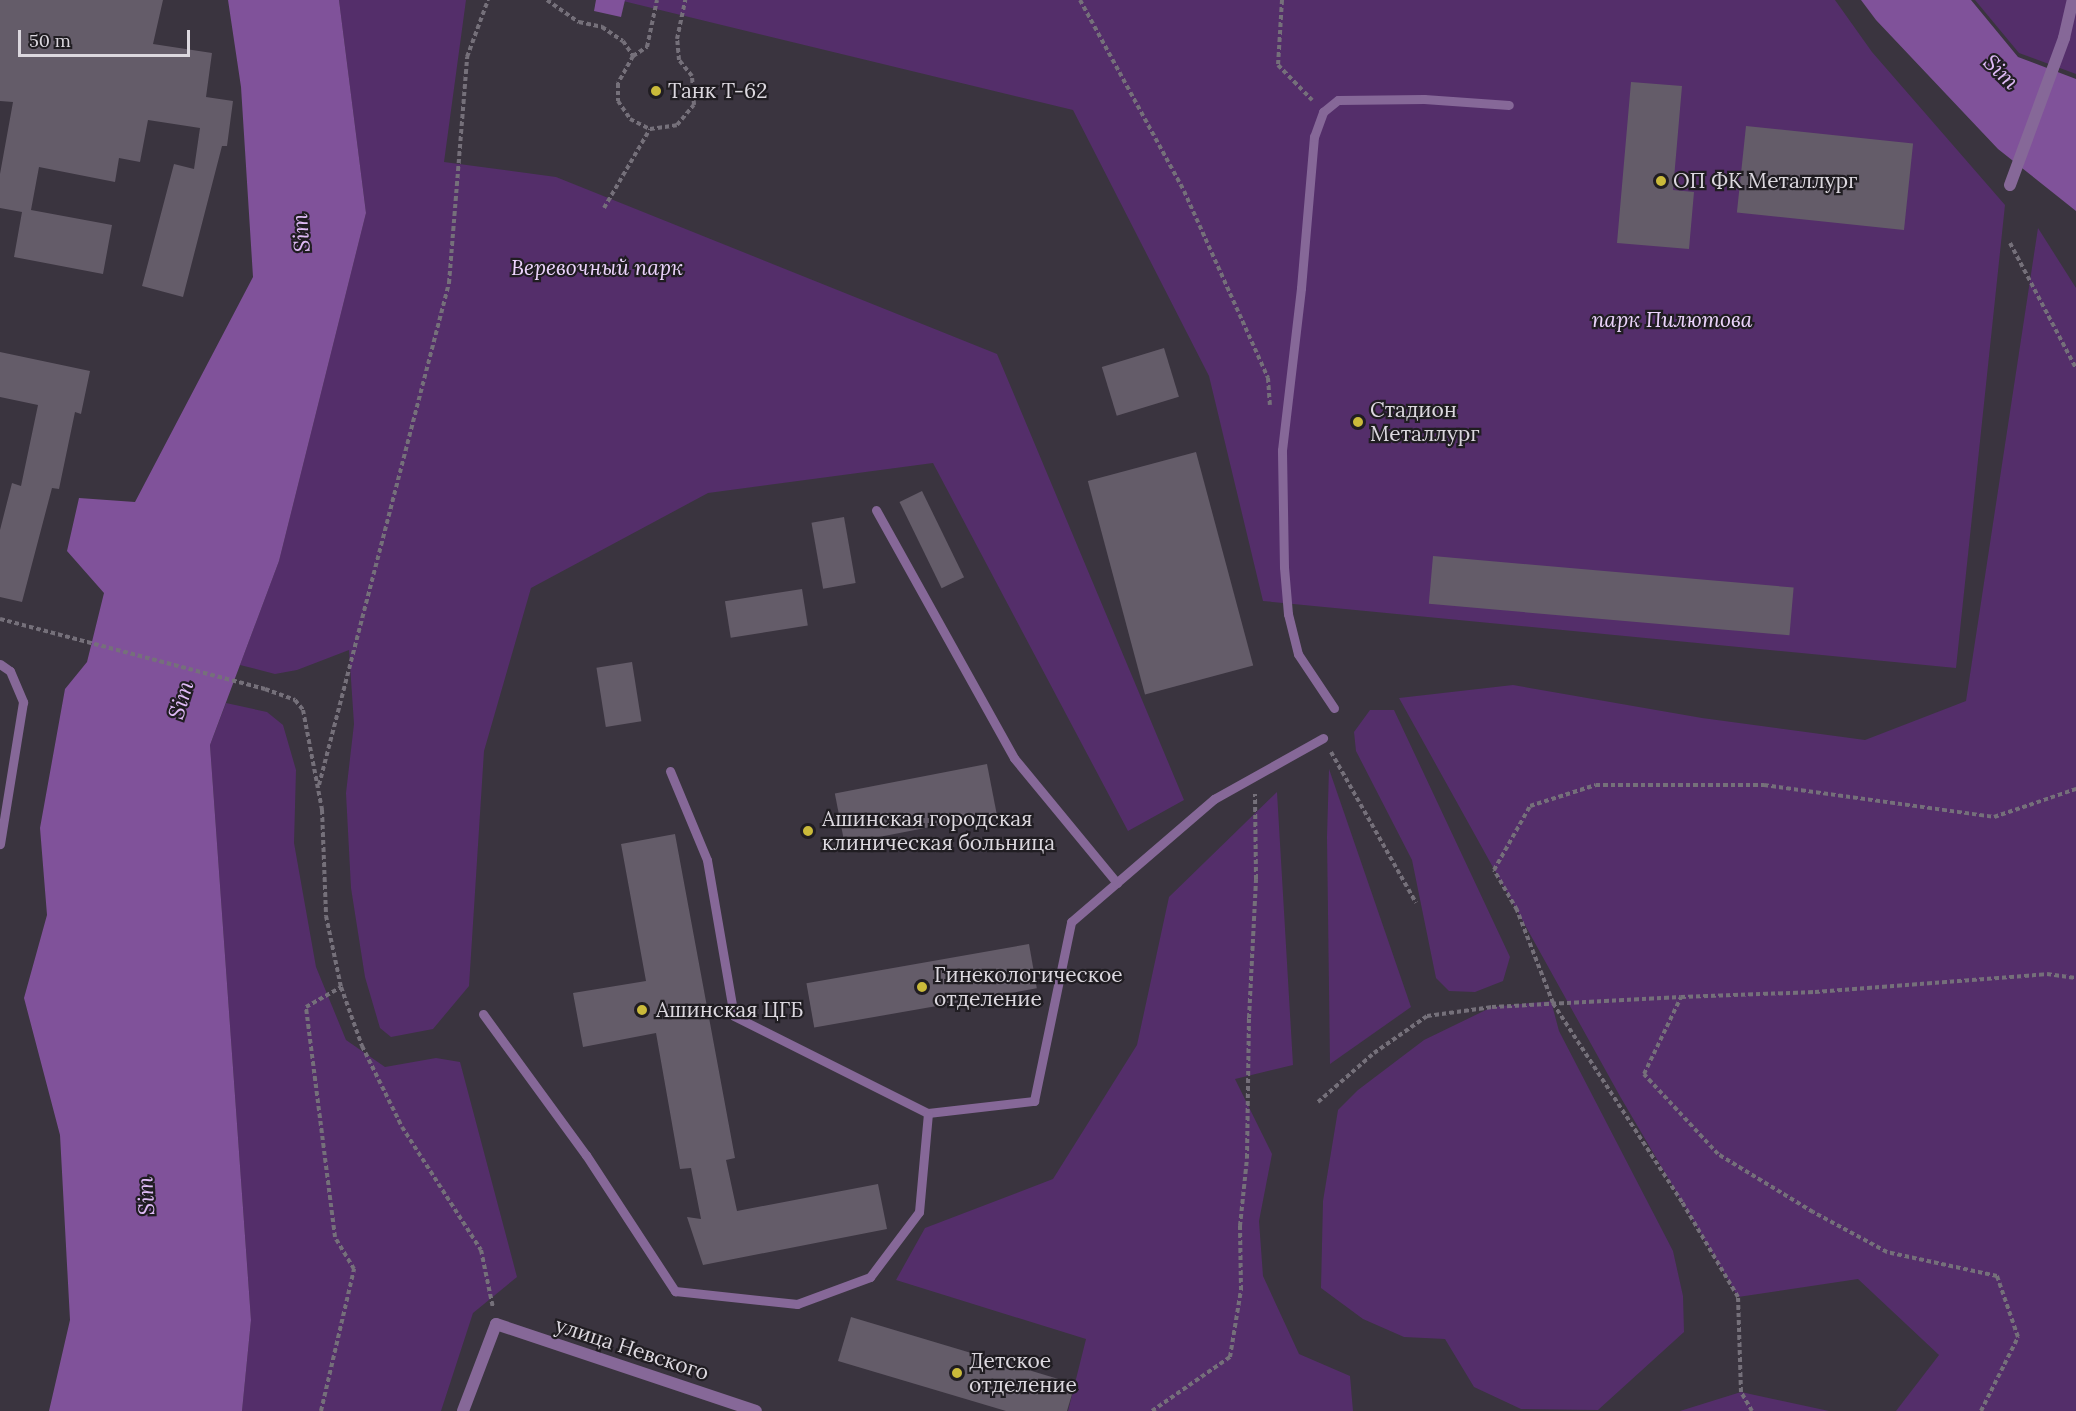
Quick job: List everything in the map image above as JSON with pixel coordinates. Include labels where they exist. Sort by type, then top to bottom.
[{"type":"street","points":[[2010,185],[2064,38],[2073,0]]},
{"type":"street","points":[[463,1411],[496,1324]]},
{"type":"street","name":"улица Невского","points":[[496,1324],[756,1411]]},
{"type":"lane","points":[[1334,708],[1298,654],[1288,614],[1284,567],[1282,450],[1301,288],[1314,137],[1323,112],[1338,100],[1424,99],[1509,105]]},
{"type":"lane","points":[[876,510],[1014,758],[1117,883]]},
{"type":"lane","points":[[0,664],[10,671],[23,702],[0,844]]},
{"type":"lane","points":[[670,771],[707,860],[734,1016],[928,1113],[1034,1101],[1071,922],[1214,799],[1323,738]]},
{"type":"lane","points":[[483,1014],[586,1155],[675,1291],[797,1304],[870,1277],[920,1212],[928,1113]]},
{"type":"path","points":[[318,789],[449,283],[467,57],[488,0]]},
{"type":"path","points":[[547,0],[579,22],[602,27],[623,41],[633,56]]},
{"type":"path","points":[[657,0],[647,47],[633,56],[618,83],[618,101],[630,119],[650,129],[677,125],[694,105],[692,76],[679,60],[677,39],[686,0]]},
{"type":"path","points":[[1080,0],[1184,191],[1268,378],[1270,413]]},
{"type":"path","points":[[1282,0],[1278,65],[1323,112]]},
{"type":"path","points":[[604,208],[650,129]]},
{"type":"path","points":[[2010,243],[2076,368]]},
{"type":"path","points":[[0,618],[265,689],[295,700],[303,710],[322,810],[326,916],[341,987],[362,1046],[402,1127],[481,1250],[496,1324]]},
{"type":"path","points":[[1323,738],[1416,903]]},
{"type":"path","points":[[1152,1411],[1230,1357],[1241,1290],[1240,1226],[1248,1158],[1249,1008],[1256,879],[1254,776]]},
{"type":"path","points":[[1752,1411],[1741,1392],[1738,1297],[1682,1202],[1553,1004],[1517,910],[1494,870],[1530,806],[1596,785],[1764,785],[1994,817],[2076,789]]},
{"type":"path","points":[[1318,1102],[1374,1053],[1427,1016],[1492,1007],[1815,992],[2047,974],[2076,978]]},
{"type":"path","points":[[321,1411],[354,1269],[335,1237],[306,1007],[341,987]]},
{"type":"path","points":[[1682,997],[1644,1074],[1718,1154],[1812,1212],[1887,1252],[1997,1276],[2018,1337],[1981,1411]]},
{"type":"green space","name":"Веревочный парк","points":[[339,0],[466,0],[444,162],[556,177],[997,354],[1184,800],[1128,831],[933,463],[708,493],[531,588],[484,751],[469,986],[433,1029],[391,1037],[380,1028],[365,977],[351,888],[346,793],[354,724],[349,650],[297,670],[275,674],[240,665],[279,561],[366,213]]},
{"type":"green space","name":"парк Пилютова","points":[[619,0],[1835,0],[1872,52],[2005,205],[1956,668],[1263,601],[1209,376],[1073,110]]},
{"type":"green space","points":[[1975,0],[2076,0],[2076,74],[2019,53]]},
{"type":"green space","points":[[2038,228],[2076,288],[2076,1411],[1896,1411],[1939,1355],[1858,1279],[1738,1297],[1621,1098],[1399,698],[1513,685],[1702,718],[1865,740],[1966,701]]},
{"type":"green space","points":[[226,703],[267,712],[283,725],[296,770],[294,843],[316,967],[346,1040],[385,1067],[436,1058],[460,1062],[517,1277],[473,1313],[441,1411],[242,1411],[251,1320],[210,745]]},
{"type":"green space","points":[[1370,710],[1394,710],[1510,957],[1503,981],[1475,992],[1449,991],[1436,978],[1412,860],[1356,751],[1354,732]]},
{"type":"green space","points":[[1329,769],[1411,1007],[1330,1064],[1327,837]]},
{"type":"green space","points":[[1277,792],[1293,1065],[1235,1079],[1272,1154],[1259,1221],[1263,1276],[1299,1354],[1350,1376],[1353,1411],[1068,1411],[1086,1339],[896,1280],[925,1228],[1053,1179],[1137,1045],[1169,897]]},
{"type":"green space","points":[[1551,1001],[1559,1031],[1673,1251],[1683,1296],[1684,1332],[1598,1410],[1521,1409],[1474,1387],[1445,1339],[1404,1337],[1363,1319],[1321,1288],[1323,1201],[1338,1110],[1358,1090],[1424,1040],[1492,1007]]},
{"type":"green space","points":[[1741,1392],[1829,1411],[1680,1411]]},
{"type":"water","name":"Sim","points":[[228,0],[339,0],[366,213],[279,561],[210,745],[251,1320],[242,1411],[49,1411],[70,1320],[60,1135],[24,998],[47,915],[40,828],[65,689],[87,662],[104,593],[67,551],[79,498],[135,502],[253,277],[241,87]]},
{"type":"water","points":[[596,0],[625,0],[621,17],[594,11]]},
{"type":"water","name":"Sim","points":[[1861,0],[1971,0],[2018,57],[2076,79],[2076,211],[1998,149],[1876,20]]},
{"type":"building","points":[[0,0],[163,0],[153,44],[212,53],[206,97],[233,101],[227,146],[222,146],[183,297],[142,286],[174,164],[194,169],[200,128],[148,120],[140,162],[119,158],[115,182],[39,167],[31,210],[112,225],[103,274],[14,257],[22,212],[0,208],[0,174],[13,102],[0,101]]},
{"type":"building","points":[[1631,82],[1682,86],[1673,190],[1694,192],[1689,249],[1617,243]]},
{"type":"building","points":[[1746,126],[1913,144],[1904,230],[1737,213]]},
{"type":"building","points":[[1164,348],[1179,397],[1117,416],[1102,367]]},
{"type":"building","points":[[0,352],[90,371],[81,414],[75,412],[59,489],[52,488],[22,602],[0,597],[0,530],[12,483],[21,486],[38,405],[0,397]]},
{"type":"building","points":[[1196,452],[1253,665],[1145,694],[1088,481]]},
{"type":"building","points":[[922,491],[964,577],[942,588],[900,502]]},
{"type":"building","points":[[844,517],[856,583],[823,589],[812,523]]},
{"type":"building","points":[[1433,556],[1794,588],[1789,635],[1429,604]]},
{"type":"building","points":[[802,589],[808,626],[731,638],[725,601]]},
{"type":"building","points":[[632,662],[641,721],[606,727],[596,668]]},
{"type":"building","points":[[987,764],[997,814],[845,844],[835,794]]},
{"type":"building","name":"Ашинская ЦГБ","points":[[675,834],[735,1158],[726,1160],[737,1211],[878,1184],[887,1229],[703,1265],[687,1217],[701,1219],[691,1168],[680,1169],[656,1033],[583,1047],[573,993],[646,981],[621,844]]},
{"type":"building","name":"Гинекологическое отделение","points":[[1029,944],[1037,988],[814,1028],[806,983]]},
{"type":"building","name":"Детское отделение","points":[[851,1317],[1075,1384],[1067,1411],[1006,1411],[838,1361]]},
{"type":"place","name":"Танк Т-62","points":[[656,91]]},
{"type":"place","name":"ОП ФК Металлург","points":[[1661,181]]},
{"type":"place","name":"Стадион Металлург","points":[[1358,422]]},
{"type":"place","name":"Ашинская городская клиническая больница","points":[[808,831]]},
{"type":"place","name":"Гинекологическое отделение","points":[[922,987]]},
{"type":"place","name":"Ашинская ЦГБ","points":[[642,1010]]},
{"type":"place","name":"Детское отделение","points":[[957,1373]]}]
